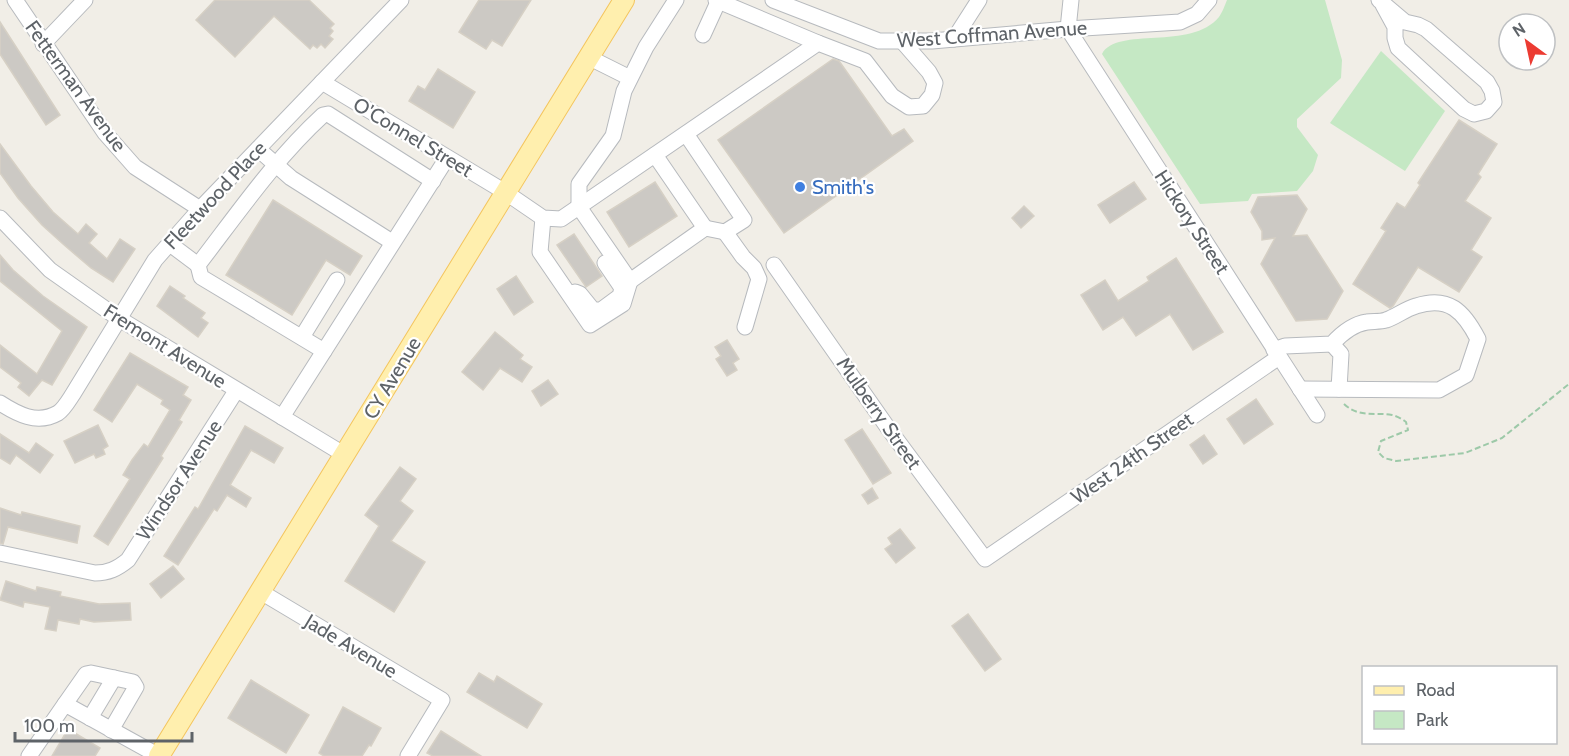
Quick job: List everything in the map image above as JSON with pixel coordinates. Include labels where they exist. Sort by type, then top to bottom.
[{"type":"main road","name":"CY Avenue","points":[[159,756],[624,0]]},
{"type":"street","name":"Fetterman Avenue","points":[[15,0],[105,133],[135,167],[200,209]]},
{"type":"street","points":[[43,44],[85,0]]},
{"type":"street","name":"Fleetwood Place","points":[[0,403],[21,416],[39,418],[58,413],[73,394],[155,260],[200,209],[401,0]]},
{"type":"street","points":[[630,281],[579,207],[579,184],[613,136],[624,91],[630,78],[646,47],[676,0]]},
{"type":"street","points":[[703,35],[718,0],[865,61],[892,96],[909,107],[923,106],[933,95],[935,83],[929,72],[902,41]]},
{"type":"street","name":"West Coffman Avenue","points":[[773,0],[879,41],[954,39],[1180,22],[1197,14],[1209,0]]},
{"type":"street","points":[[954,39],[979,0]]},
{"type":"street","points":[[1068,29],[1071,0]]},
{"type":"street","points":[[1381,3],[1405,22],[1426,29],[1486,82],[1492,91],[1494,102],[1486,111],[1474,114],[1464,109],[1398,48],[1395,27],[1381,3]]},
{"type":"street","name":"Hickory Street","points":[[1068,29],[1317,416]]},
{"type":"street","points":[[705,228],[630,281],[623,304],[590,325],[540,252],[543,218],[561,219],[818,43]]},
{"type":"street","points":[[588,57],[630,78]]},
{"type":"street","name":"O'Connel Street","points":[[322,82],[505,192],[543,218]]},
{"type":"street","points":[[198,265],[276,164],[302,134],[323,115],[328,114],[433,181]]},
{"type":"street","points":[[686,134],[744,220],[725,232]]},
{"type":"street","points":[[258,149],[291,178],[392,242]]},
{"type":"street","points":[[655,155],[705,228],[725,232],[754,268],[759,279],[745,327]]},
{"type":"street","points":[[282,417],[447,158]]},
{"type":"street","name":"Fremont Avenue","points":[[0,218],[50,270],[118,318],[345,455]]},
{"type":"street","points":[[564,287],[580,294],[593,310],[601,310],[620,296],[622,288],[588,237],[591,223]]},
{"type":"street","points":[[170,244],[198,265],[201,277],[324,351]]},
{"type":"street","name":"Mulberry Street","points":[[774,265],[888,428],[985,560]]},
{"type":"street","points":[[302,337],[337,280]]},
{"type":"street","points":[[1276,354],[1285,346],[1332,344],[1340,335],[1365,322],[1384,321],[1414,306],[1435,302],[1456,308],[1470,323],[1478,339],[1466,375],[1439,390],[1299,389]]},
{"type":"street","points":[[1332,344],[1341,354],[1334,389]]},
{"type":"street","name":"West 24th Street","points":[[985,560],[1276,354]]},
{"type":"street","name":"Windsor Avenue","points":[[0,553],[95,573],[107,573],[120,567],[128,560],[236,391]]},
{"type":"street","name":"Jade Avenue","points":[[261,592],[442,700],[408,756]]},
{"type":"street","points":[[29,756],[86,674],[91,673],[133,682],[136,687],[111,730]]},
{"type":"street","points":[[90,718],[114,678]]},
{"type":"street","points":[[65,704],[159,756]]},
{"type":"path","points":[[1334,389],[1349,408],[1364,415],[1394,415],[1406,422],[1408,430],[1381,441],[1378,452],[1384,458],[1396,461],[1465,453],[1502,438],[1569,384]]},
{"type":"green space","points":[[1227,0],[1325,0],[1342,60],[1341,78],[1297,119],[1297,127],[1318,155],[1313,171],[1297,191],[1252,194],[1248,201],[1200,204],[1102,54],[1110,46],[1123,41],[1174,36],[1207,27],[1219,17]]},
{"type":"green space","points":[[1381,51],[1445,111],[1405,171],[1330,123]]},
{"type":"building","points":[[215,0],[309,0],[334,24],[330,28],[333,31],[329,36],[333,39],[325,48],[321,44],[317,48],[313,45],[310,49],[274,16],[235,57],[196,20]]},
{"type":"building","points":[[479,0],[531,0],[502,46],[492,40],[486,49],[459,32]]},
{"type":"building","points":[[0,22],[60,115],[46,125],[0,54]]},
{"type":"building","name":"Smith's","points":[[833,59],[839,61],[892,136],[904,129],[913,141],[784,233],[718,140]]},
{"type":"building","points":[[438,69],[475,92],[453,128],[409,101],[418,86],[425,90]]},
{"type":"building","points":[[1459,120],[1497,144],[1478,174],[1481,177],[1465,201],[1491,218],[1471,250],[1482,257],[1459,292],[1418,267],[1390,308],[1353,284],[1386,231],[1381,228],[1397,203],[1405,208],[1420,185],[1418,183]]},
{"type":"building","points":[[0,144],[53,212],[78,234],[86,224],[97,234],[89,243],[107,259],[120,239],[135,249],[113,282],[91,268],[63,244],[18,198],[0,173]]},
{"type":"building","points":[[655,182],[677,216],[629,247],[607,212]]},
{"type":"building","points":[[1134,182],[1146,199],[1110,223],[1098,205]]},
{"type":"building","points":[[1297,195],[1307,209],[1293,236],[1307,235],[1343,291],[1327,319],[1296,321],[1261,264],[1275,238],[1262,240],[1262,231],[1251,212],[1258,197]]},
{"type":"building","points":[[273,200],[362,256],[350,275],[326,260],[292,315],[226,275]]},
{"type":"building","points":[[1024,206],[1034,216],[1021,228],[1012,218]]},
{"type":"building","points":[[574,234],[602,276],[586,287],[557,245]]},
{"type":"building","points":[[0,255],[13,270],[43,296],[87,327],[52,385],[42,380],[29,396],[18,387],[21,383],[0,367],[0,345],[37,374],[62,331],[0,281]]},
{"type":"building","points":[[1176,258],[1223,332],[1193,350],[1170,314],[1136,336],[1123,317],[1103,330],[1081,295],[1105,280],[1118,301],[1149,281],[1147,277]]},
{"type":"building","points":[[516,276],[533,302],[514,315],[497,289]]},
{"type":"building","points":[[170,286],[205,313],[201,318],[208,323],[198,337],[157,306]]},
{"type":"building","points":[[495,332],[523,355],[520,359],[532,367],[522,382],[500,368],[483,390],[462,372]]},
{"type":"building","points":[[727,340],[739,359],[733,363],[737,370],[727,376],[716,359],[721,356],[715,347]]},
{"type":"building","points":[[130,353],[188,387],[183,395],[191,400],[179,420],[182,422],[161,456],[163,458],[108,545],[94,536],[130,479],[123,475],[132,460],[144,444],[148,447],[170,410],[161,404],[163,400],[137,384],[112,422],[94,410]]},
{"type":"building","points":[[548,380],[558,394],[541,406],[532,391]]},
{"type":"building","points":[[1256,399],[1273,424],[1244,444],[1227,419]]},
{"type":"building","points":[[98,425],[108,446],[103,449],[105,454],[96,458],[94,454],[75,463],[64,441]]},
{"type":"building","points":[[245,426],[283,448],[274,463],[251,450],[230,485],[251,498],[246,507],[227,495],[217,511],[214,509],[178,565],[164,556],[195,507],[198,509]]},
{"type":"building","points":[[862,429],[891,473],[873,484],[845,440]]},
{"type":"building","points":[[0,434],[29,453],[36,443],[53,455],[40,473],[16,455],[10,464],[0,458]]},
{"type":"building","points":[[1204,435],[1217,454],[1203,464],[1190,445]]},
{"type":"building","points":[[400,467],[416,479],[400,501],[413,511],[391,541],[425,562],[394,612],[345,581],[379,526],[365,515]]},
{"type":"building","points":[[872,488],[878,498],[868,504],[862,495]]},
{"type":"building","points":[[0,508],[21,515],[22,512],[80,526],[77,543],[8,527],[3,544],[0,543]]},
{"type":"building","points":[[900,529],[915,548],[896,563],[885,549],[892,544],[888,538]]},
{"type":"building","points":[[173,566],[184,579],[161,598],[150,584]]},
{"type":"building","points":[[6,581],[36,591],[37,587],[61,592],[60,596],[99,604],[130,603],[131,620],[94,622],[80,619],[79,624],[58,620],[56,631],[45,629],[50,607],[24,602],[23,607],[0,600]]},
{"type":"building","points":[[968,614],[1001,659],[985,671],[952,626]]},
{"type":"building","points":[[479,673],[494,682],[497,676],[542,704],[527,728],[467,692]]},
{"type":"building","points":[[251,680],[309,715],[286,753],[228,718]]},
{"type":"building","points":[[343,707],[381,728],[371,746],[369,745],[362,756],[324,756],[319,753]]},
{"type":"building","points":[[68,729],[100,748],[95,756],[52,756]]},
{"type":"building","points":[[441,731],[481,756],[433,756],[427,753]]},
{"type":"place","name":"Smith's","points":[[800,187]]}]
